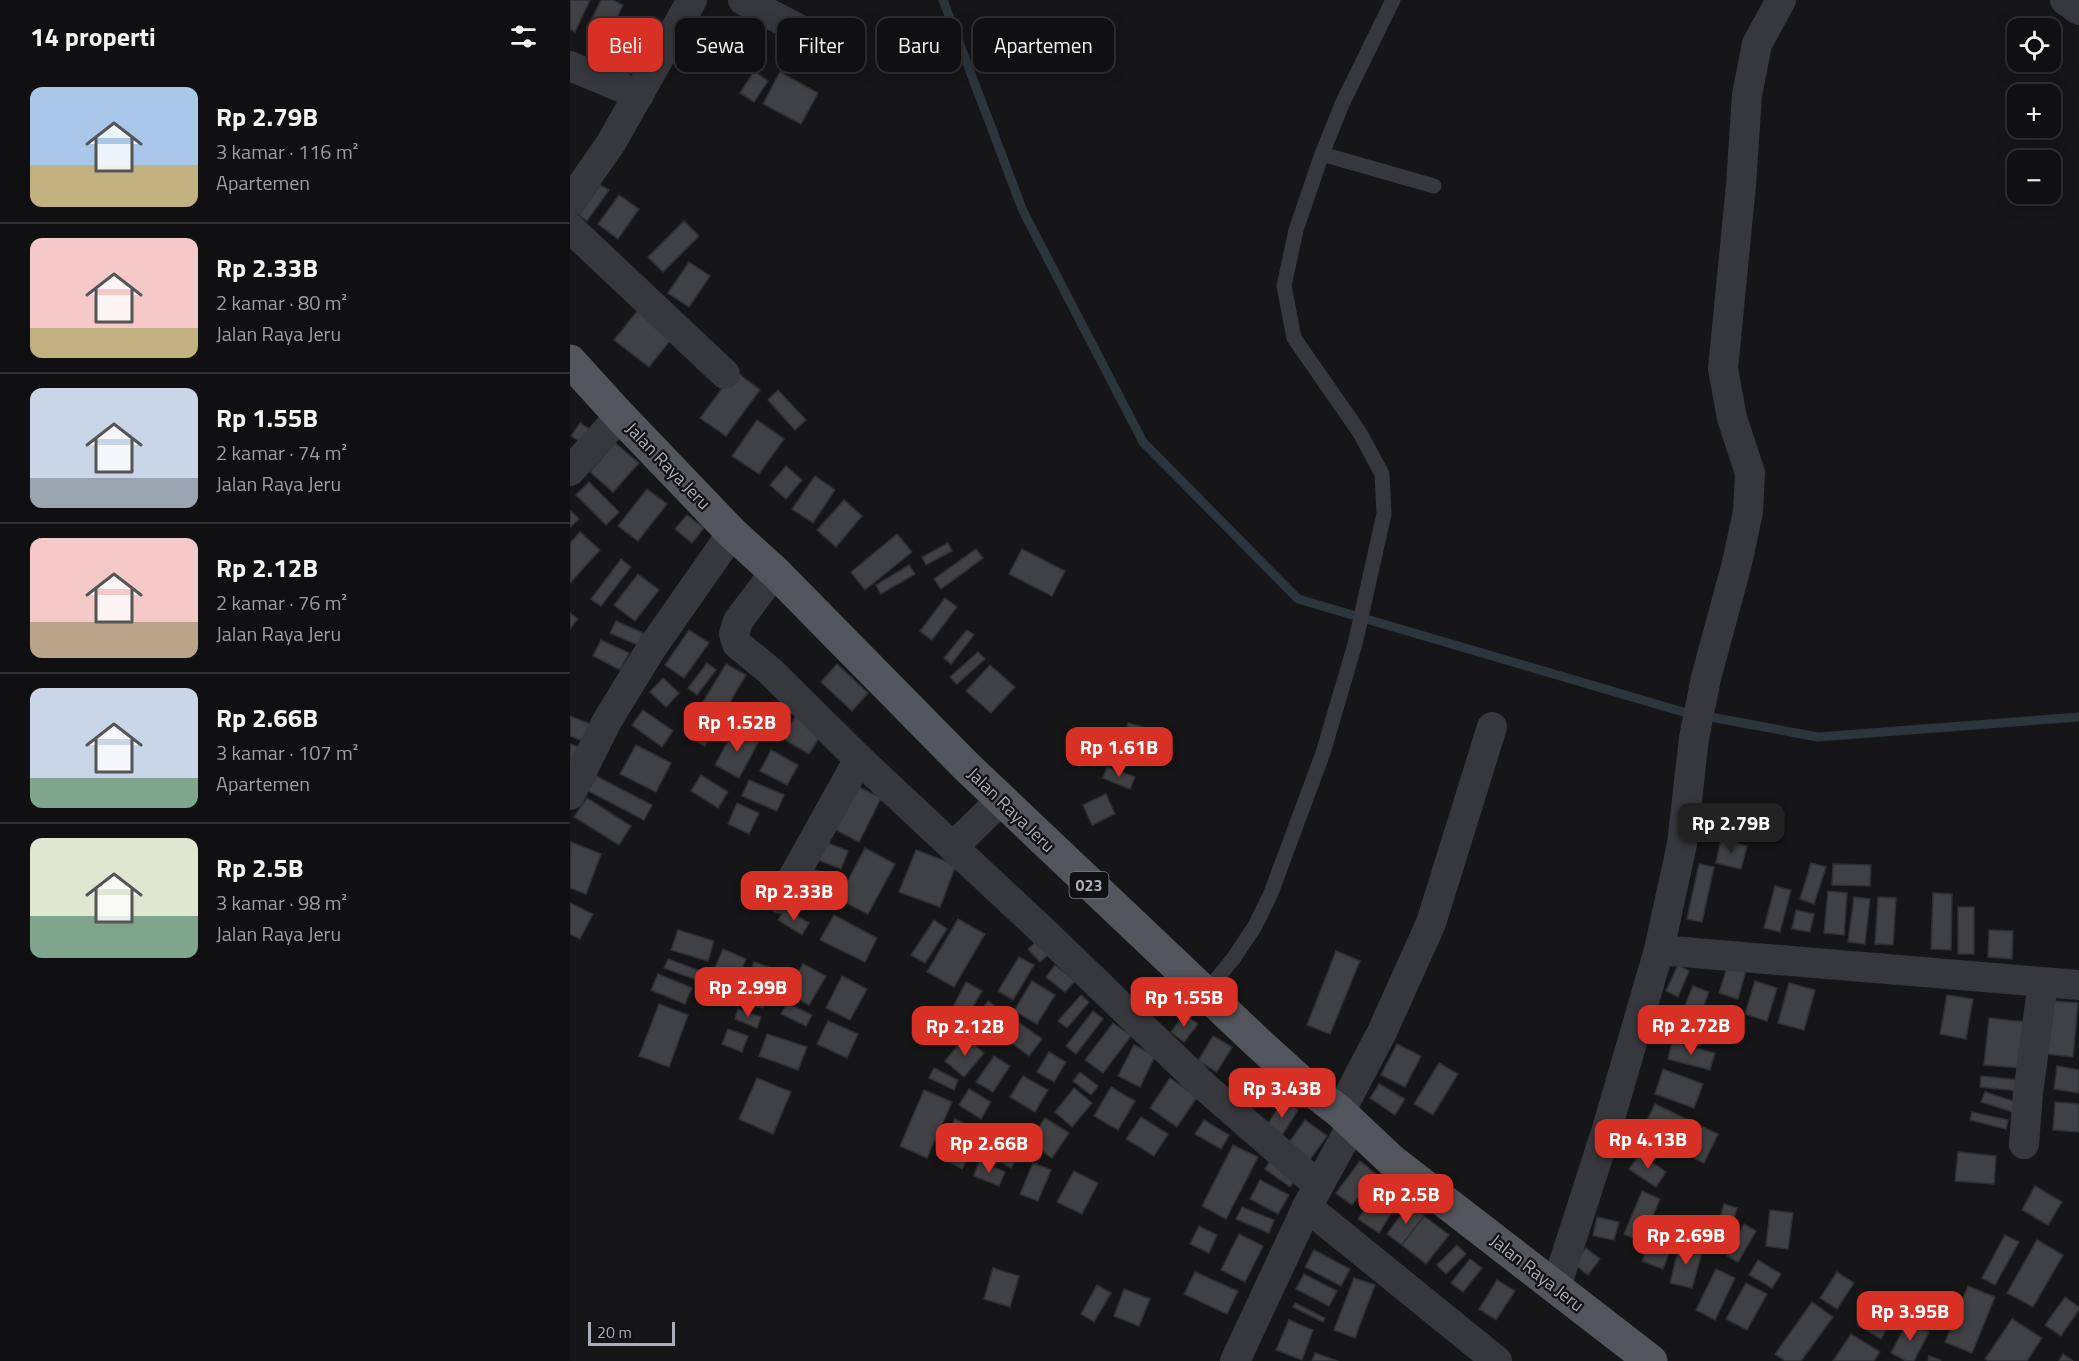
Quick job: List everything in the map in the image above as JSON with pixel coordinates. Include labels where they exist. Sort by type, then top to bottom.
[{"type":"main road","name":"Jalan Raya Jeru","points":[[570,361],[732,533],[775,572],[1001,800],[1299,1080],[1390,1160],[1651,1361]]},
{"type":"street","points":[[570,202],[604,153],[692,0]]},
{"type":"street","points":[[743,0],[778,18]]},
{"type":"street","points":[[1556,1287],[1606,1132],[1659,950],[1682,844],[1694,738],[1706,678],[1737,563],[1748,512],[1750,474],[1732,418],[1723,369],[1741,185],[1747,95],[1756,44],[1781,0]]},
{"type":"street","points":[[2065,0],[2079,10]]},
{"type":"street","points":[[570,66],[639,95]]},
{"type":"street","points":[[570,228],[725,374]]},
{"type":"street","points":[[570,471],[620,416]]},
{"type":"street","points":[[570,795],[607,721],[651,649],[732,533]]},
{"type":"street","points":[[775,572],[738,621],[734,634],[737,644],[770,671],[859,759],[1205,1088],[1313,1196],[1497,1361]]},
{"type":"street","points":[[1235,1361],[1313,1196],[1431,923],[1492,728]]},
{"type":"street","points":[[781,899],[859,759]]},
{"type":"street","points":[[953,847],[1001,800]]},
{"type":"street","points":[[1659,950],[2079,985]]},
{"type":"street","points":[[2024,1144],[2028,1093],[2043,982]]},
{"type":"lane","points":[[1205,993],[1233,959],[1255,926],[1271,893],[1323,753],[1355,644],[1384,514],[1382,474],[1360,433],[1294,338],[1284,286],[1296,230],[1341,104],[1393,0]]},
{"type":"lane","points":[[1323,154],[1434,186]]},
{"type":"building","points":[[570,0],[590,0],[575,32],[570,29]]},
{"type":"building","points":[[601,0],[613,0],[623,5],[617,18],[592,18]]},
{"type":"building","points":[[753,72],[768,81],[754,102],[740,93]]},
{"type":"building","points":[[780,72],[818,93],[801,124],[763,104]]},
{"type":"building","points":[[600,185],[609,190],[587,221],[579,215]]},
{"type":"building","points":[[619,195],[639,209],[618,239],[598,224]]},
{"type":"building","points":[[684,221],[699,236],[663,272],[648,257]]},
{"type":"building","points":[[689,262],[710,276],[689,307],[668,293]]},
{"type":"building","points":[[638,310],[673,337],[649,367],[614,340]]},
{"type":"building","points":[[735,371],[760,390],[726,436],[700,418]]},
{"type":"building","points":[[778,390],[806,420],[795,430],[768,400]]},
{"type":"building","points":[[757,420],[784,439],[759,474],[732,456]]},
{"type":"building","points":[[580,423],[591,430],[582,443],[571,436]]},
{"type":"building","points":[[615,443],[639,463],[613,492],[590,472]]},
{"type":"building","points":[[786,466],[802,480],[786,499],[770,485]]},
{"type":"building","points":[[815,476],[835,490],[813,523],[792,509]]},
{"type":"building","points":[[589,482],[619,512],[606,525],[576,495]]},
{"type":"building","points":[[647,489],[667,504],[638,541],[618,526]]},
{"type":"building","points":[[844,500],[862,516],[836,547],[817,530]]},
{"type":"building","points":[[570,510],[579,519],[570,527]]},
{"type":"building","points":[[687,515],[704,528],[692,543],[675,529]]},
{"type":"building","points":[[580,532],[600,550],[570,583],[570,543]]},
{"type":"building","points":[[897,534],[912,552],[865,590],[851,572]]},
{"type":"building","points":[[948,543],[952,551],[926,565],[922,557]]},
{"type":"building","points":[[976,549],[983,558],[941,589],[934,579]]},
{"type":"building","points":[[1022,549],[1065,571],[1052,596],[1009,574]]},
{"type":"building","points":[[621,559],[631,567],[601,606],[591,599]]},
{"type":"building","points":[[909,565],[915,574],[881,594],[876,585]]},
{"type":"building","points":[[638,574],[659,590],[635,621],[614,605]]},
{"type":"building","points":[[945,598],[957,607],[932,640],[920,631]]},
{"type":"building","points":[[570,613],[578,619],[570,629]]},
{"type":"building","points":[[616,621],[643,633],[638,645],[610,633]]},
{"type":"building","points":[[689,630],[709,643],[684,678],[665,665]]},
{"type":"building","points":[[967,630],[974,635],[951,664],[944,658]]},
{"type":"building","points":[[601,640],[629,653],[620,670],[593,656]]},
{"type":"building","points":[[978,652],[985,659],[957,684],[950,677]]},
{"type":"building","points":[[707,663],[716,670],[697,695],[688,688]]},
{"type":"building","points":[[726,664],[746,675],[723,714],[703,702]]},
{"type":"building","points":[[837,664],[868,693],[852,711],[821,682]]},
{"type":"building","points":[[990,665],[1015,687],[991,713],[966,691]]},
{"type":"building","points":[[663,678],[679,693],[666,707],[650,692]]},
{"type":"building","points":[[643,710],[673,731],[662,747],[632,725]]},
{"type":"building","points":[[797,714],[824,730],[809,754],[782,738]]},
{"type":"building","points":[[570,716],[598,727],[590,744],[570,736]]},
{"type":"building","points":[[702,717],[716,725],[705,746],[690,738]]},
{"type":"building","points":[[1128,723],[1147,728],[1138,759],[1119,754]]},
{"type":"building","points":[[735,728],[759,741],[739,778],[715,765]]},
{"type":"building","points":[[570,744],[578,747],[570,764]]},
{"type":"building","points":[[636,745],[671,763],[656,792],[620,774]]},
{"type":"building","points":[[771,750],[798,765],[787,785],[760,771]]},
{"type":"building","points":[[1107,767],[1135,777],[1130,789],[1103,778]]},
{"type":"building","points":[[701,775],[728,792],[718,808],[691,791]]},
{"type":"building","points":[[596,776],[652,805],[644,820],[588,791]]},
{"type":"building","points":[[749,780],[784,795],[777,811],[742,796]]},
{"type":"building","points":[[855,785],[881,798],[859,842],[834,829]]},
{"type":"building","points":[[1106,794],[1115,814],[1092,825],[1083,805]]},
{"type":"building","points":[[587,798],[631,826],[619,845],[574,817]]},
{"type":"building","points":[[737,803],[759,813],[749,834],[728,824]]},
{"type":"building","points":[[1721,839],[1747,846],[1741,869],[1716,863]]},
{"type":"building","points":[[823,841],[848,851],[841,869],[816,859]]},
{"type":"building","points":[[571,842],[601,854],[586,894],[570,888]]},
{"type":"building","points":[[865,848],[895,864],[868,914],[838,899]]},
{"type":"building","points":[[916,850],[956,865],[940,907],[899,892]]},
{"type":"building","points":[[1811,863],[1826,867],[1814,904],[1800,899]]},
{"type":"building","points":[[1699,864],[1714,867],[1702,922],[1687,919]]},
{"type":"building","points":[[1833,864],[1871,865],[1870,886],[1832,885]]},
{"type":"building","points":[[806,867],[834,876],[829,890],[801,881]]},
{"type":"building","points":[[1775,886],[1791,890],[1780,932],[1764,928]]},
{"type":"building","points":[[797,888],[819,899],[814,910],[791,899]]},
{"type":"building","points":[[1828,891],[1847,893],[1844,935],[1824,933]]},
{"type":"building","points":[[1933,893],[1952,894],[1951,950],[1931,949]]},
{"type":"building","points":[[1854,897],[1870,899],[1865,944],[1848,942]]},
{"type":"building","points":[[1878,897],[1896,898],[1893,945],[1875,944]]},
{"type":"building","points":[[570,903],[593,914],[580,939],[570,934]]},
{"type":"building","points":[[1958,907],[1974,907],[1974,954],[1958,954]]},
{"type":"building","points":[[786,909],[809,923],[802,935],[778,920]]},
{"type":"building","points":[[1796,910],[1814,914],[1810,932],[1792,929]]},
{"type":"building","points":[[834,915],[877,938],[865,962],[820,940]]},
{"type":"building","points":[[958,919],[985,934],[954,987],[927,972]]},
{"type":"building","points":[[934,920],[947,929],[925,963],[911,955]]},
{"type":"building","points":[[678,930],[714,941],[708,961],[671,950]]},
{"type":"building","points":[[1989,930],[2013,931],[2012,959],[1988,957]]},
{"type":"building","points":[[1036,942],[1048,955],[1040,962],[1028,949]]},
{"type":"building","points":[[723,949],[746,959],[726,1005],[703,996]]},
{"type":"building","points":[[1336,951],[1360,961],[1330,1034],[1307,1025]]},
{"type":"building","points":[[1019,957],[1034,965],[1013,1000],[998,991]]},
{"type":"building","points":[[1730,958],[1748,963],[1738,999],[1719,993]]},
{"type":"building","points":[[668,959],[700,971],[697,980],[664,968]]},
{"type":"building","points":[[754,962],[777,970],[763,1008],[740,1000]]},
{"type":"building","points":[[803,964],[826,976],[809,1005],[786,993]]},
{"type":"building","points":[[1055,965],[1075,981],[1065,992],[1046,977]]},
{"type":"building","points":[[1678,965],[1689,971],[1678,997],[1666,991]]},
{"type":"building","points":[[658,974],[692,988],[685,1004],[651,990]]},
{"type":"building","points":[[842,976],[867,989],[850,1020],[826,1008]]},
{"type":"building","points":[[1032,981],[1055,995],[1037,1024],[1014,1011]]},
{"type":"building","points":[[1755,981],[1777,988],[1767,1021],[1745,1014]]},
{"type":"building","points":[[966,982],[982,991],[968,1015],[953,1007]]},
{"type":"building","points":[[1789,983],[1815,990],[1804,1030],[1778,1023]]},
{"type":"building","points":[[1693,986],[1709,992],[1700,1016],[1683,1010]]},
{"type":"building","points":[[1081,995],[1089,1002],[1067,1028],[1058,1021]]},
{"type":"building","points":[[1947,995],[1973,999],[1966,1039],[1940,1034]]},
{"type":"building","points":[[988,1001],[1042,1039],[1029,1056],[976,1017]]},
{"type":"building","points":[[2052,1001],[2078,1003],[2073,1057],[2047,1054]]},
{"type":"building","points":[[787,1003],[812,1015],[806,1026],[781,1014]]},
{"type":"building","points":[[659,1004],[688,1015],[669,1067],[639,1056]]},
{"type":"building","points":[[738,1009],[761,1017],[757,1028],[735,1019]]},
{"type":"building","points":[[1708,1009],[1731,1013],[1730,1023],[1707,1020]]},
{"type":"building","points":[[1093,1011],[1103,1019],[1076,1054],[1066,1046]]},
{"type":"building","points":[[1184,1014],[1198,1024],[1184,1042],[1171,1032]]},
{"type":"building","points":[[1989,1018],[2025,1022],[2020,1068],[1984,1065]]},
{"type":"building","points":[[828,1021],[858,1034],[847,1058],[817,1044]]},
{"type":"building","points":[[1113,1023],[1131,1036],[1103,1073],[1085,1060]]},
{"type":"building","points":[[728,1029],[748,1036],[742,1052],[722,1044]]},
{"type":"building","points":[[767,1034],[807,1047],[798,1070],[759,1056]]},
{"type":"building","points":[[1213,1036],[1232,1047],[1217,1072],[1198,1061]]},
{"type":"building","points":[[965,1037],[984,1053],[964,1077],[945,1061]]},
{"type":"building","points":[[1672,1042],[1715,1053],[1710,1070],[1668,1059]]},
{"type":"building","points":[[1397,1044],[1421,1056],[1405,1087],[1381,1075]]},
{"type":"building","points":[[1134,1045],[1155,1056],[1140,1087],[1118,1076]]},
{"type":"building","points":[[1049,1052],[1066,1062],[1054,1082],[1037,1072]]},
{"type":"building","points":[[994,1056],[1010,1066],[993,1092],[976,1082]]},
{"type":"building","points":[[1439,1063],[1458,1074],[1433,1115],[1414,1104]]},
{"type":"building","points":[[2057,1066],[2079,1070],[2079,1093],[2054,1089]]},
{"type":"building","points":[[934,1068],[958,1080],[954,1090],[929,1078]]},
{"type":"building","points":[[1663,1069],[1703,1084],[1694,1108],[1655,1094]]},
{"type":"building","points":[[1080,1072],[1098,1086],[1091,1095],[1073,1081]]},
{"type":"building","points":[[1023,1076],[1048,1090],[1035,1112],[1010,1097]]},
{"type":"building","points":[[1981,1076],[2019,1080],[2018,1091],[1980,1087]]},
{"type":"building","points":[[757,1078],[791,1092],[773,1134],[739,1119]]},
{"type":"building","points":[[1170,1078],[1197,1097],[1177,1127],[1150,1108]]},
{"type":"building","points":[[1379,1084],[1405,1099],[1395,1115],[1370,1098]]},
{"type":"building","points":[[1111,1087],[1135,1101],[1118,1130],[1094,1116]]},
{"type":"building","points":[[1074,1088],[1092,1103],[1072,1127],[1055,1112]]},
{"type":"building","points":[[969,1089],[991,1102],[981,1119],[959,1105]]},
{"type":"building","points":[[924,1090],[952,1102],[927,1158],[900,1146]]},
{"type":"building","points":[[1985,1092],[2016,1102],[2013,1112],[1981,1102]]},
{"type":"building","points":[[1283,1100],[1298,1110],[1281,1137],[1266,1127]]},
{"type":"building","points":[[2055,1102],[2079,1104],[2079,1132],[2053,1130]]},
{"type":"building","points":[[1655,1104],[1718,1134],[1704,1163],[1641,1133]]},
{"type":"building","points":[[1972,1112],[2008,1120],[2006,1129],[1970,1120]]},
{"type":"building","points":[[1141,1117],[1168,1134],[1154,1156],[1126,1139]]},
{"type":"building","points":[[1045,1118],[1069,1133],[1052,1158],[1029,1142]]},
{"type":"building","points":[[955,1119],[981,1132],[962,1169],[936,1155]]},
{"type":"building","points":[[1204,1120],[1229,1135],[1221,1149],[1195,1134]]},
{"type":"building","points":[[1305,1120],[1327,1136],[1309,1161],[1287,1145]]},
{"type":"building","points":[[987,1139],[1018,1157],[1011,1168],[980,1150]]},
{"type":"building","points":[[1233,1145],[1258,1157],[1226,1219],[1202,1206]]},
{"type":"building","points":[[1958,1152],[1996,1156],[1994,1184],[1955,1181]]},
{"type":"building","points":[[1640,1154],[1666,1172],[1656,1187],[1629,1169]]},
{"type":"building","points":[[1274,1155],[1300,1173],[1290,1187],[1265,1169]]},
{"type":"building","points":[[979,1161],[1005,1172],[999,1186],[974,1176]]},
{"type":"building","points":[[1360,1161],[1376,1174],[1352,1205],[1336,1193]]},
{"type":"building","points":[[1033,1163],[1051,1170],[1038,1201],[1020,1194]]},
{"type":"building","points":[[1074,1171],[1098,1183],[1082,1214],[1057,1202]]},
{"type":"building","points":[[1260,1180],[1289,1195],[1278,1214],[1250,1199]]},
{"type":"building","points":[[1381,1183],[1402,1196],[1379,1233],[1358,1219]]},
{"type":"building","points":[[2035,1186],[2062,1202],[2048,1225],[2022,1210]]},
{"type":"building","points":[[1642,1191],[1660,1199],[1642,1242],[1624,1234]]},
{"type":"building","points":[[1409,1204],[1424,1216],[1402,1245],[1387,1234]]},
{"type":"building","points":[[1724,1204],[1737,1208],[1726,1245],[1713,1241]]},
{"type":"building","points":[[1242,1207],[1274,1220],[1269,1233],[1236,1219]]},
{"type":"building","points":[[1770,1210],[1793,1213],[1788,1249],[1766,1246]]},
{"type":"building","points":[[1424,1216],[1449,1235],[1426,1264],[1402,1245]]},
{"type":"building","points":[[1597,1217],[1619,1222],[1614,1240],[1593,1236]]},
{"type":"building","points":[[1658,1221],[1678,1229],[1663,1269],[1642,1261]]},
{"type":"building","points":[[1744,1224],[1756,1231],[1738,1262],[1727,1256]]},
{"type":"building","points":[[1199,1226],[1217,1235],[1209,1253],[1190,1244]]},
{"type":"building","points":[[1239,1234],[1263,1246],[1245,1282],[1221,1270]]},
{"type":"building","points":[[2005,1235],[2019,1242],[1995,1285],[1982,1278]]},
{"type":"building","points":[[2037,1240],[2063,1255],[2033,1307],[2007,1293]]},
{"type":"building","points":[[1680,1243],[1703,1249],[1692,1288],[1670,1283]]},
{"type":"building","points":[[1457,1245],[1466,1254],[1446,1274],[1437,1265]]},
{"type":"building","points":[[1586,1248],[1600,1259],[1588,1275],[1573,1263]]},
{"type":"building","points":[[1314,1250],[1350,1269],[1341,1286],[1305,1267]]},
{"type":"building","points":[[1470,1259],[1482,1268],[1463,1292],[1451,1283]]},
{"type":"building","points":[[1758,1260],[1781,1274],[1772,1288],[1749,1275]]},
{"type":"building","points":[[993,1268],[1019,1276],[1010,1307],[984,1299]]},
{"type":"building","points":[[1716,1269],[1735,1278],[1715,1320],[1696,1310]]},
{"type":"building","points":[[1195,1272],[1238,1291],[1227,1314],[1184,1294]]},
{"type":"building","points":[[1837,1272],[1854,1283],[1837,1309],[1820,1298]]},
{"type":"building","points":[[1304,1274],[1337,1291],[1329,1306],[1296,1289]]},
{"type":"building","points":[[1354,1278],[1375,1285],[1355,1338],[1334,1330]]},
{"type":"building","points":[[1497,1280],[1515,1291],[1496,1320],[1479,1309]]},
{"type":"building","points":[[1746,1283],[1767,1294],[1747,1330],[1726,1319]]},
{"type":"building","points":[[1097,1285],[1111,1293],[1094,1322],[1081,1314]]},
{"type":"building","points":[[1968,1286],[1995,1297],[1972,1353],[1945,1342]]},
{"type":"building","points":[[1124,1289],[1150,1299],[1139,1326],[1114,1316]]},
{"type":"building","points":[[2065,1297],[2079,1307],[2079,1310],[2061,1336],[2045,1325]]},
{"type":"building","points":[[1870,1301],[1895,1316],[1881,1339],[1857,1325]]},
{"type":"building","points":[[1812,1302],[1833,1317],[1801,1361],[1785,1361],[1775,1354]]},
{"type":"building","points":[[1295,1303],[1325,1318],[1323,1322],[1293,1307]]},
{"type":"building","points":[[2012,1319],[2042,1338],[2027,1361],[1989,1361],[1985,1359]]},
{"type":"building","points":[[1289,1320],[1313,1330],[1302,1360],[1276,1350]]},
{"type":"building","points":[[1908,1321],[1929,1332],[1914,1361],[1906,1361],[1891,1353]]},
{"type":"building","points":[[1851,1334],[1880,1352],[1874,1361],[1833,1361]]},
{"type":"building","points":[[1315,1353],[1338,1361],[1312,1361]]},
{"type":"building","points":[[2063,1354],[2073,1361],[2059,1361]]},
{"type":"building","points":[[1929,1356],[1941,1360],[1928,1361]]},
{"type":"waterway","points":[[943,0],[1023,211],[1143,442],[1298,599],[1690,714]]},
{"type":"waterway","points":[[1705,716],[1818,737],[2079,717]]}]
